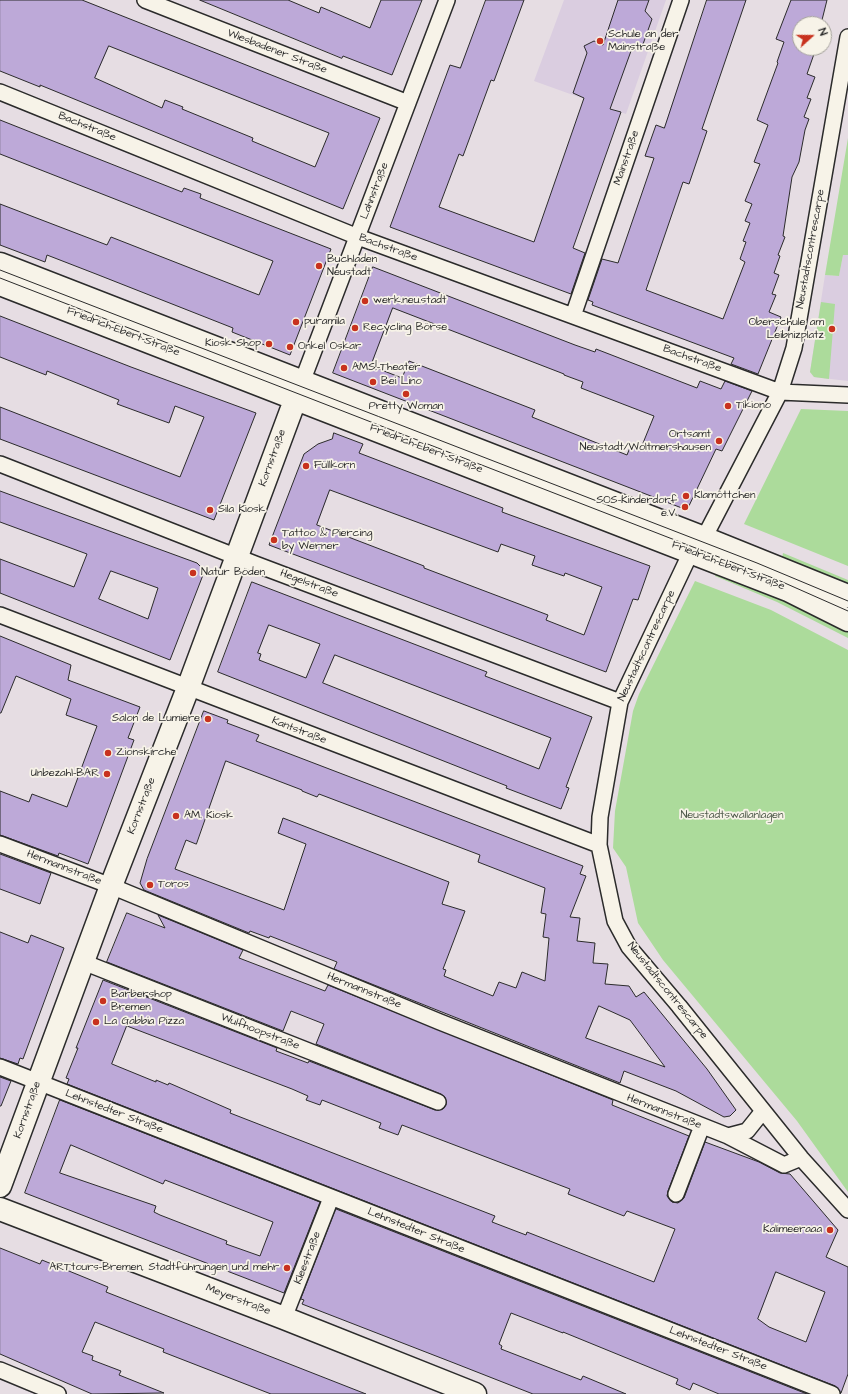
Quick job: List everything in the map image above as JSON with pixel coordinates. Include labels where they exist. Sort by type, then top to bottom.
[{"type":"main road","name":"Friedrich-Ebert-Straße","points":[[0,264],[298,390]]},
{"type":"main road","name":"Friedrich-Ebert-Straße","points":[[0,284],[298,390],[698,545],[848,596]]},
{"type":"main road","name":"Kornstraße","points":[[0,1186],[82,962],[188,688],[298,390]]},
{"type":"main road","name":"Friedrich-Ebert-Straße","points":[[698,545],[848,620]]},
{"type":"main road","name":"Meyerstraße","points":[[0,1209],[284,1318],[475,1394]]},
{"type":"street","name":"Wiesbadener Straße","points":[[145,0],[408,103]]},
{"type":"street","name":"Lahnstraße","points":[[298,390],[358,237],[447,0]]},
{"type":"street","name":"Mainstraße","points":[[572,316],[680,0]]},
{"type":"street","name":"Neustadtscontrescarpe","points":[[848,37],[794,348],[780,392],[698,545],[620,702],[600,817],[600,845],[615,921],[629,947],[801,1158],[848,1210]]},
{"type":"street","name":"Bachstraße","points":[[0,92],[358,237],[780,392],[848,395]]},
{"type":"street","name":"Hegelstraße","points":[[0,464],[237,557],[620,702]]},
{"type":"street","name":"Kantstraße","points":[[0,615],[600,845]]},
{"type":"street","name":"Hermannstraße","points":[[0,844],[111,886],[440,1022],[728,1136],[784,1165],[801,1158]]},
{"type":"street","name":"Wulfhoopstraße","points":[[82,962],[438,1102]]},
{"type":"street","name":"Lehnstedter Straße","points":[[0,1067],[832,1394]]},
{"type":"street","points":[[728,1136],[747,1131],[763,1111]]},
{"type":"street","points":[[676,1194],[702,1126]]},
{"type":"street","name":"Kleestraße","points":[[284,1318],[331,1198]]},
{"type":"street","points":[[0,1370],[58,1394]]},
{"type":"shaded area","name":"Schule an der Mainstraße","points":[[564,0],[666,0],[626,114],[534,81]]},
{"type":"shaded area","name":"Oberschule am Leibnizplatz","points":[[843,255],[848,255],[848,381],[814,377],[810,372],[825,275],[839,276]]},
{"type":"green space","points":[[848,138],[848,255],[843,255],[839,276],[825,275]]},
{"type":"green space","points":[[821,302],[835,304],[829,379],[814,377],[810,372]]},
{"type":"green space","points":[[801,409],[848,411],[848,566],[744,524]]},
{"type":"green space","points":[[783,553],[848,580],[848,586],[782,558]]},
{"type":"green space","points":[[716,572],[767,592],[816,614],[848,632],[848,638],[777,602],[715,576]]},
{"type":"green space","name":"Neustadtswallanlagen","points":[[695,581],[771,610],[848,650],[848,1192],[797,1121],[663,960],[638,923],[626,867],[613,848],[615,811],[633,711],[639,694]]},
{"type":"building","points":[[0,0],[82,0],[380,118],[343,209],[40,85],[40,87],[0,71]],"holes":[[[109,46],[329,133],[315,167],[252,141],[253,138],[182,109],[183,107],[165,100],[162,108],[95,78]]]},
{"type":"building","points":[[200,0],[288,0],[319,13],[321,7],[370,28],[381,0],[422,0],[392,75],[343,56],[342,58]]},
{"type":"building","points":[[486,0],[524,0],[494,81],[491,80],[463,156],[459,154],[439,207],[534,242],[584,98],[573,93],[587,53],[584,46],[594,41],[603,45],[618,0],[649,0],[645,11],[652,19],[642,47],[631,51],[610,109],[621,112],[573,248],[585,253],[571,294],[390,227],[450,65],[460,68]]},
{"type":"building","points":[[707,0],[746,0],[702,129],[707,131],[689,184],[683,182],[646,290],[723,319],[745,262],[740,259],[746,242],[743,241],[750,223],[745,221],[752,204],[745,201],[760,164],[754,162],[768,125],[757,120],[784,42],[776,39],[791,0],[827,0],[823,16],[792,16],[792,56],[813,56],[807,74],[815,77],[807,98],[811,99],[804,117],[809,119],[805,130],[799,162],[792,177],[783,236],[785,237],[778,255],[780,256],[774,273],[779,275],[772,294],[776,295],[769,312],[781,317],[758,374],[731,364],[734,358],[592,305],[593,302],[588,300],[602,259],[618,263],[654,158],[645,156],[656,125],[664,128]]},
{"type":"building","points":[[0,120],[182,192],[184,188],[201,194],[200,198],[331,249],[290,355],[232,332],[233,328],[47,255],[45,262],[0,245],[0,204],[107,245],[111,237],[259,295],[273,261],[0,154]]},
{"type":"building","points":[[373,267],[575,345],[595,352],[596,349],[697,388],[700,381],[721,389],[725,381],[752,391],[722,451],[716,449],[687,510],[333,373]],"holes":[[[393,308],[583,382],[581,388],[654,416],[641,448],[631,445],[627,455],[532,417],[535,410],[409,361],[402,378],[371,366]]]},
{"type":"building","points":[[0,316],[131,367],[256,413],[214,520],[0,439],[0,407],[180,477],[204,417],[175,406],[169,423],[117,404],[119,400],[47,371],[46,375],[0,357]]},
{"type":"building","points":[[334,433],[363,444],[359,453],[503,508],[502,512],[650,566],[638,600],[633,599],[606,672],[269,545],[304,454],[318,444],[332,439]],"holes":[[[330,490],[498,552],[501,544],[535,556],[532,565],[564,576],[565,573],[602,587],[584,635],[546,620],[548,615],[424,568],[424,566],[317,525]]]},
{"type":"building","points":[[0,491],[197,563],[201,567],[203,575],[170,660],[0,593],[0,559],[74,587],[87,554],[0,522]],"holes":[[[111,571],[158,588],[148,619],[99,599]]]},
{"type":"building","points":[[252,582],[487,672],[485,676],[592,717],[566,787],[569,788],[561,809],[506,788],[507,786],[218,672]],"holes":[[[269,625],[320,644],[306,678],[259,660],[261,654],[258,653]],[[335,655],[551,738],[539,769],[323,683]]]},
{"type":"building","points":[[0,636],[71,665],[68,680],[140,707],[128,738],[134,740],[88,864],[59,853],[58,856],[0,835],[0,791],[29,802],[32,794],[67,807],[97,726],[66,715],[71,699],[16,676],[0,713]]},
{"type":"building","points":[[204,711],[228,720],[227,723],[259,735],[256,741],[583,866],[580,874],[586,876],[570,917],[580,918],[577,941],[595,943],[593,963],[608,964],[605,984],[629,986],[636,997],[644,992],[707,1069],[736,1110],[730,1116],[724,1117],[676,1091],[624,1071],[620,1083],[334,969],[337,962],[270,936],[269,938],[250,931],[249,933],[144,890],[140,883],[147,859]],"holes":[[[226,761],[317,797],[319,794],[480,855],[478,862],[545,888],[541,913],[546,914],[543,937],[549,938],[545,981],[522,972],[516,988],[499,982],[493,996],[444,976],[446,970],[443,969],[465,911],[442,904],[449,882],[283,818],[278,833],[306,844],[284,910],[175,869],[186,840],[196,844]],[[599,1006],[630,1020],[665,1067],[586,1038]]]},
{"type":"building","points":[[0,854],[51,873],[40,904],[0,889]]},
{"type":"building","points":[[127,913],[165,928],[158,915],[243,950],[239,958],[325,991],[328,985],[613,1100],[612,1105],[689,1136],[668,1191],[667,1196],[672,1202],[678,1203],[684,1198],[705,1142],[759,1162],[780,1173],[790,1174],[838,1230],[826,1257],[848,1267],[848,1374],[841,1393],[835,1386],[67,1084],[69,1079],[66,1078],[78,1048],[76,1048],[103,980],[277,1048],[276,1051],[308,1063],[309,1061],[435,1110],[443,1109],[446,1105],[445,1097],[441,1094],[316,1044],[324,1024],[291,1011],[283,1031],[107,962]],"holes":[[[127,1026],[292,1089],[308,1096],[306,1100],[320,1105],[322,1100],[381,1123],[379,1128],[398,1135],[402,1125],[570,1189],[568,1194],[624,1216],[627,1211],[675,1229],[654,1282],[527,1232],[526,1235],[492,1222],[495,1216],[230,1113],[231,1110],[169,1083],[168,1085],[156,1080],[156,1082],[112,1064]],[[776,1272],[825,1292],[806,1342],[769,1327],[758,1319]]]},
{"type":"building","points":[[0,932],[28,943],[31,935],[64,948],[23,1059],[20,1058],[18,1064],[0,1058]]},
{"type":"building","points":[[0,1077],[11,1081],[1,1106],[0,1106]]},
{"type":"building","points":[[60,1100],[320,1202],[284,1293],[25,1193]],"holes":[[[71,1145],[163,1184],[165,1180],[273,1222],[260,1256],[226,1244],[227,1241],[160,1215],[154,1212],[156,1206],[60,1173]]]},
{"type":"building","points":[[336,1209],[807,1394],[719,1394],[693,1383],[690,1390],[676,1384],[678,1379],[563,1332],[511,1313],[499,1344],[502,1346],[501,1349],[581,1380],[583,1376],[626,1394],[533,1394],[302,1304],[304,1300],[301,1299]]},
{"type":"building","points":[[0,1248],[40,1264],[42,1260],[108,1287],[106,1292],[366,1394],[271,1394],[163,1352],[164,1349],[95,1322],[82,1352],[93,1356],[92,1360],[121,1371],[119,1375],[164,1393],[92,1394],[0,1354]]},
{"type":"tram line","points":[[0,270],[757,563],[848,601]]},
{"type":"tram line","points":[[0,278],[778,580],[848,611]]},
{"type":"place","name":"Schule an der Mainstraße","points":[[600,41]]},
{"type":"place","name":"Buchladen Neustadt","points":[[319,266]]},
{"type":"place","name":"werk.neu.stadt","points":[[365,301]]},
{"type":"place","name":"puramila","points":[[296,322]]},
{"type":"place","name":"Recycling Börse","points":[[355,328]]},
{"type":"place","name":"Oberschule am Leibnizplatz","points":[[832,329]]},
{"type":"place","name":"Kiosk Shop","points":[[269,344]]},
{"type":"place","name":"Onkel Oskar","points":[[290,347]]},
{"type":"place","name":"AMS!-Theater","points":[[344,368]]},
{"type":"place","name":"Bei Lino","points":[[373,382]]},
{"type":"place","name":"Pretty Woman","points":[[406,394]]},
{"type":"place","name":"Tikiono","points":[[728,406]]},
{"type":"place","name":"Ortsamt Neustadt/Woltmershausen","points":[[719,441]]},
{"type":"place","name":"Füllkorn","points":[[306,466]]},
{"type":"place","name":"Klamöttchen","points":[[686,496]]},
{"type":"place","name":"SOS-Kinderdorf e.V.","points":[[685,507]]},
{"type":"place","name":"Sila Kiosk","points":[[210,510]]},
{"type":"place","name":"Tattoo & Piercing by Werner","points":[[274,540]]},
{"type":"place","name":"Natur Boden","points":[[193,573]]},
{"type":"place","name":"Salon de Lumiere","points":[[208,719]]},
{"type":"place","name":"Zionskirche","points":[[108,753]]},
{"type":"place","name":"Unbezahl-BAR","points":[[107,774]]},
{"type":"place","name":"AM. Kiosk","points":[[176,816]]},
{"type":"place","name":"Toros","points":[[150,885]]},
{"type":"place","name":"Barbershop Bremen","points":[[103,1001]]},
{"type":"place","name":"La Gabbia Pizza","points":[[96,1022]]},
{"type":"place","name":"Kalimeeraaa","points":[[830,1230]]},
{"type":"place","name":"ARTtours-Bremen, Stadtführungen und mehr","points":[[287,1268]]}]
